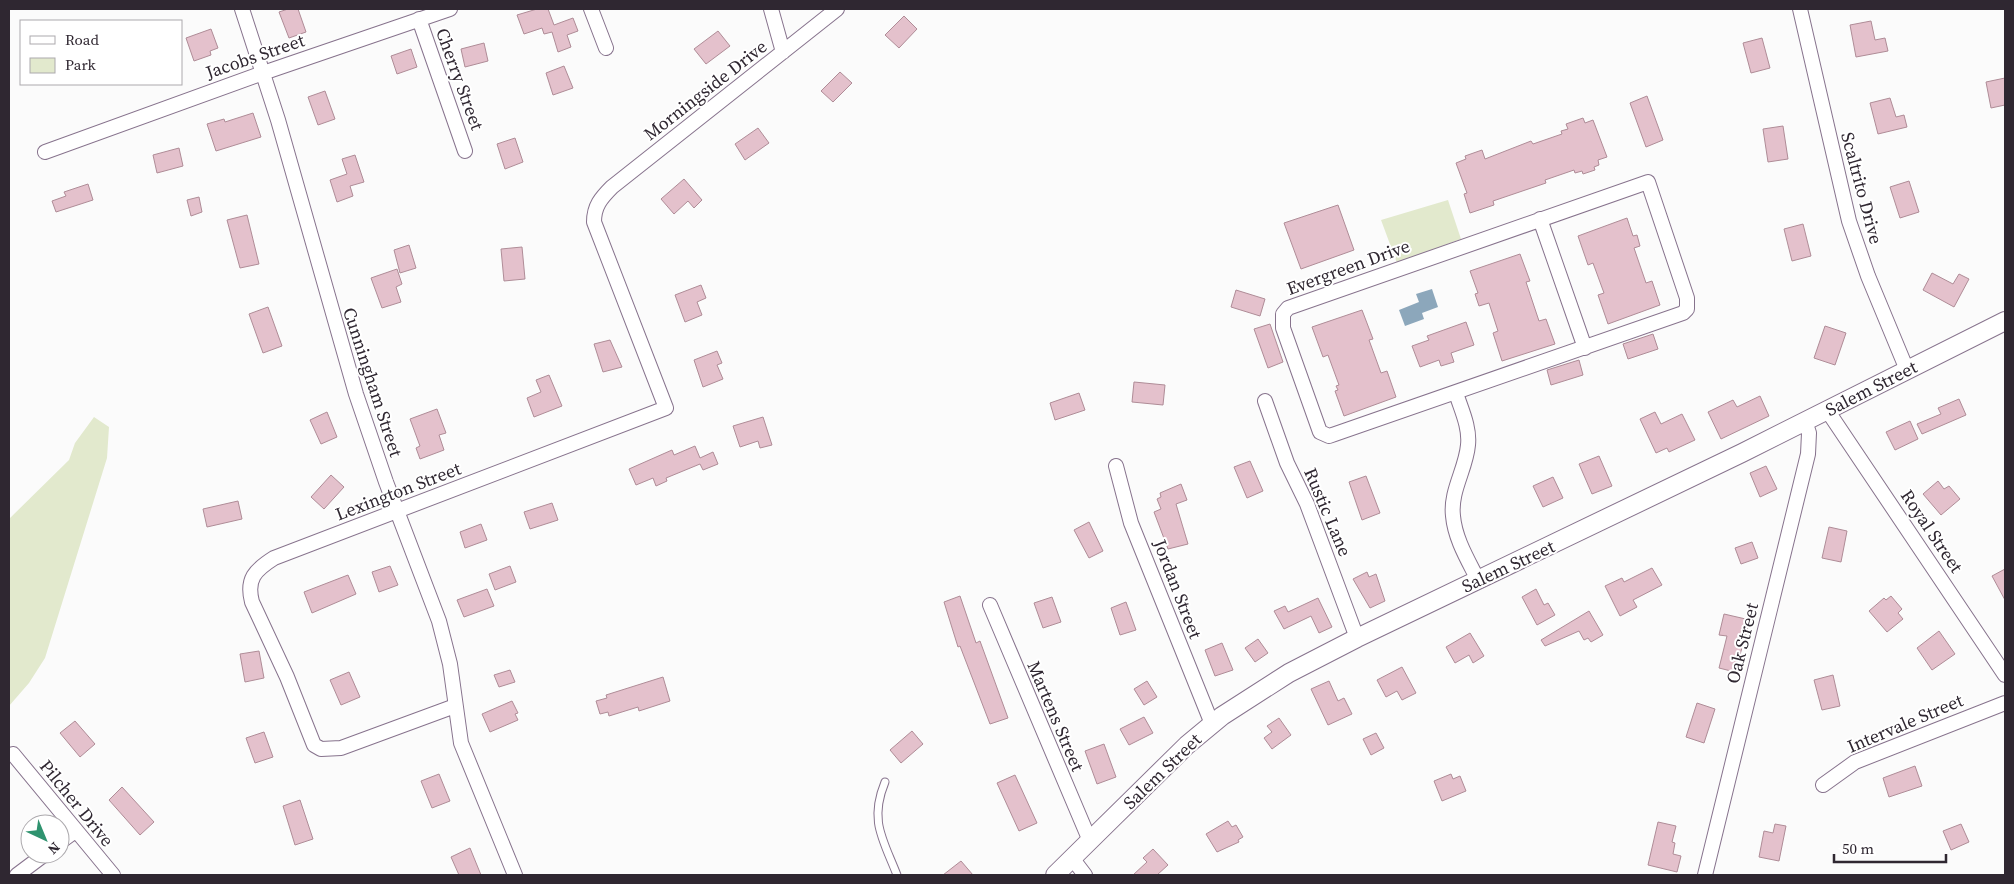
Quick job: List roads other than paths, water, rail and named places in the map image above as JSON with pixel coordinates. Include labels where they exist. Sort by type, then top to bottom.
[{"type":"street","name":"Cunningham Street","points":[[242,9],[263,73],[345,359],[397,512],[439,621],[450,664],[461,743],[515,875]]},
{"type":"street","name":"Jacobs Street","points":[[45,152],[263,73],[450,9]]},
{"type":"street","points":[[591,9],[606,48]]},
{"type":"street","points":[[771,9],[783,52]]},
{"type":"street","name":"Morningside Drive","points":[[598,202],[612,187],[837,9]]},
{"type":"street","name":"Scaltrito Drive","points":[[1800,9],[1849,221],[1868,276],[1907,370]]},
{"type":"street","name":"Cherry Street","points":[[419,19],[465,150]]},
{"type":"street","name":"Evergreen Drive","points":[[1648,182],[1687,298],[1687,309],[1678,316],[1335,434],[1324,435],[1316,427],[1286,337],[1282,320],[1283,314],[1294,304],[1540,219],[1648,182]]},
{"type":"street","name":"Lexington Street","points":[[456,706],[340,748],[321,749],[314,745],[309,736],[287,677],[252,602],[249,589],[254,576],[262,566],[274,558],[666,408],[594,222],[594,212],[598,202]]},
{"type":"street","points":[[1540,219],[1585,348]]},
{"type":"street","name":"Salem Street","points":[[1055,875],[1187,745],[1212,724],[1260,690],[1357,638],[1805,421],[2005,321]]},
{"type":"street","points":[[1456,393],[1467,428],[1469,443],[1453,501],[1452,514],[1460,542],[1478,580]]},
{"type":"street","name":"Rustic Lane","points":[[1265,401],[1287,463],[1307,504],[1357,638]]},
{"type":"street","name":"Royal Street","points":[[1827,410],[2005,675]]},
{"type":"street","name":"Oak Street","points":[[1705,875],[1808,454],[1809,433],[1805,421]]},
{"type":"street","name":"Jordan Street","points":[[1116,466],[1131,523],[1212,724]]},
{"type":"street","name":"Martens Street","points":[[990,605],[1090,841]]},
{"type":"street","name":"Intervale Street","points":[[1824,785],[1855,762],[2005,703]]},
{"type":"street","name":"Pilcher Drive","points":[[13,754],[113,875]]},
{"type":"street","points":[[70,835],[75,831]]},
{"type":"street","points":[[1072,858],[1085,875]]},
{"type":"street","points":[[16,875],[31,864]]},
{"type":"lane","points":[[885,782],[876,810],[882,835],[897,875]]},
{"type":"water","points":[[1432,289],[1438,307],[1422,313],[1424,319],[1405,326],[1399,310],[1419,302],[1416,294]]}]
